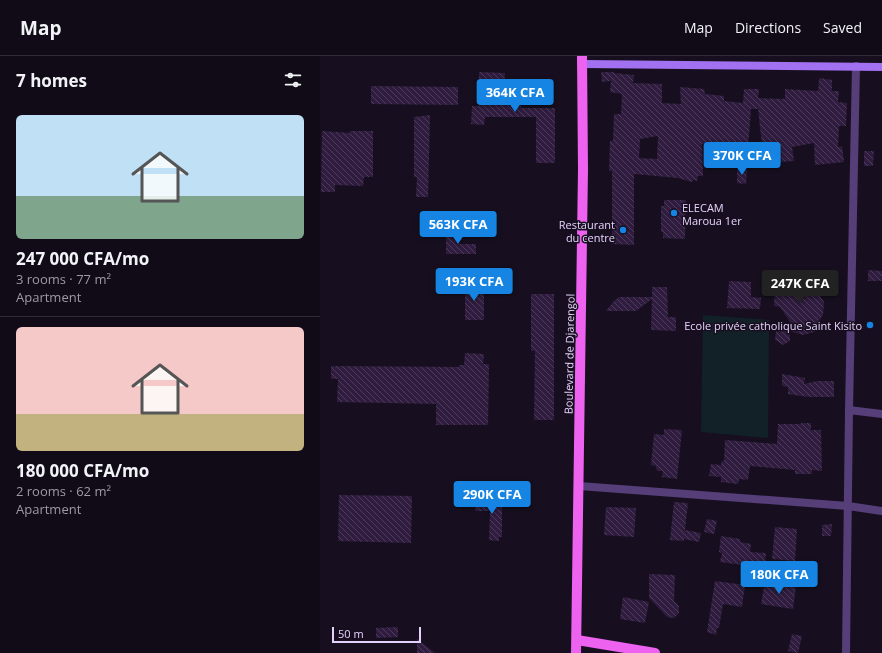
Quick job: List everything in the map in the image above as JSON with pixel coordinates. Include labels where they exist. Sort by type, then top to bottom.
[{"type":"main road","name":"Boulevard de Djarengol","points":[[576,653],[583,169],[582,60]]},
{"type":"main road","points":[[576,640],[655,653]]},
{"type":"street","points":[[582,60],[882,67]]},
{"type":"street","points":[[846,653],[856,66]]},
{"type":"street","points":[[849,410],[882,414]]},
{"type":"street","points":[[579,486],[848,506],[882,511]]},
{"type":"shaded area","points":[[703,315],[769,320],[768,438],[701,432]]},
{"type":"building","points":[[479,72],[505,73],[504,93],[515,93],[516,106],[521,106],[521,108],[555,108],[555,163],[536,163],[536,117],[485,117],[484,125],[471,124],[472,106],[479,106]]},
{"type":"building","points":[[601,72],[634,75],[633,83],[662,84],[662,103],[681,104],[680,87],[704,89],[705,94],[724,96],[724,101],[743,103],[744,89],[759,89],[758,98],[785,99],[785,89],[818,91],[819,78],[832,80],[832,91],[839,91],[838,102],[847,103],[846,126],[839,126],[838,147],[842,146],[844,162],[815,165],[814,143],[792,147],[794,161],[764,163],[758,109],[751,109],[748,149],[733,151],[733,147],[702,144],[703,176],[698,176],[697,181],[693,180],[692,182],[678,178],[634,174],[634,245],[612,244],[612,171],[609,171],[610,141],[613,141],[614,114],[621,114],[622,94],[610,92],[611,81],[602,82]],"holes":[[[658,136],[657,159],[639,158],[640,139]]]},
{"type":"building","points":[[371,86],[458,87],[458,105],[371,104]]},
{"type":"building","points":[[430,115],[428,197],[416,197],[417,177],[414,177],[414,117]]},
{"type":"building","points":[[322,131],[350,133],[350,131],[373,131],[373,177],[364,177],[363,186],[335,185],[335,192],[321,192]]},
{"type":"building","points":[[864,151],[874,151],[873,166],[864,166]]},
{"type":"building","points":[[737,169],[747,170],[746,184],[737,183]]},
{"type":"building","name":"ELECAM Maroua 1er","points":[[664,200],[686,200],[685,239],[663,238],[663,232],[661,232],[661,206],[664,206]]},
{"type":"building","points":[[446,229],[457,229],[457,244],[476,244],[476,254],[446,254]]},
{"type":"building","points":[[868,270],[882,271],[882,281],[868,281]]},
{"type":"building","points":[[791,274],[826,277],[826,289],[816,289],[824,302],[823,315],[816,325],[817,331],[803,335],[790,331],[790,341],[783,345],[775,340],[776,332],[792,325],[780,307],[774,306],[775,279],[791,280]]},
{"type":"building","points":[[729,281],[751,282],[751,297],[761,298],[760,309],[727,308]]},
{"type":"building","points":[[465,283],[484,283],[484,320],[465,320]]},
{"type":"building","points":[[652,287],[667,287],[668,317],[676,317],[676,331],[651,330],[652,299],[636,311],[606,311],[619,297],[652,297]]},
{"type":"building","points":[[531,294],[554,294],[554,420],[534,420],[535,351],[531,351]]},
{"type":"building","points":[[465,353],[484,354],[483,364],[489,364],[488,425],[436,425],[436,404],[337,402],[338,379],[331,379],[331,366],[459,367],[459,365],[464,365]]},
{"type":"building","points":[[782,374],[805,378],[804,384],[817,381],[834,381],[834,397],[808,397],[788,394],[788,387],[782,386]]},
{"type":"building","points":[[811,423],[811,430],[821,430],[822,471],[812,470],[812,474],[795,474],[795,470],[750,466],[748,480],[739,479],[738,484],[721,482],[721,477],[709,476],[711,464],[721,465],[722,461],[724,461],[725,440],[777,444],[778,424]]},
{"type":"building","points":[[664,429],[682,430],[677,479],[662,477],[663,471],[657,471],[656,466],[651,465],[654,434],[664,435]]},
{"type":"building","points":[[339,495],[412,496],[411,543],[338,541]]},
{"type":"building","points":[[475,498],[502,499],[502,537],[499,537],[499,541],[489,540],[490,511],[475,511]]},
{"type":"building","points":[[674,502],[688,503],[685,530],[701,533],[699,542],[684,539],[684,541],[670,540]]},
{"type":"building","points":[[606,507],[636,508],[634,537],[604,535]]},
{"type":"building","points":[[707,519],[717,521],[714,534],[704,532]]},
{"type":"building","points":[[832,524],[831,536],[822,536],[822,525]]},
{"type":"building","points":[[775,527],[797,529],[795,561],[772,559]]},
{"type":"building","points":[[721,536],[740,539],[740,542],[751,544],[750,552],[766,553],[765,568],[720,562],[722,553],[719,552]]},
{"type":"building","points":[[649,574],[675,575],[674,601],[679,606],[679,613],[674,618],[667,617],[649,598]]},
{"type":"building","points":[[715,581],[745,585],[742,607],[723,604],[719,628],[717,628],[716,635],[707,632]]},
{"type":"building","points":[[765,581],[796,586],[793,609],[761,604]]},
{"type":"building","points":[[623,597],[649,602],[645,623],[620,619]]},
{"type":"building","points":[[398,627],[398,637],[376,638],[376,628]]},
{"type":"building","points":[[792,634],[802,636],[798,653],[788,651]]},
{"type":"building","points":[[417,639],[435,653],[417,653]]},
{"type":"place","name":"ELECAM Maroua 1er","points":[[674,213]]},
{"type":"place","name":"Restaurant du centre","points":[[623,230]]},
{"type":"place","name":"Ecole privée catholique Saint Kisito","points":[[870,325]]}]
